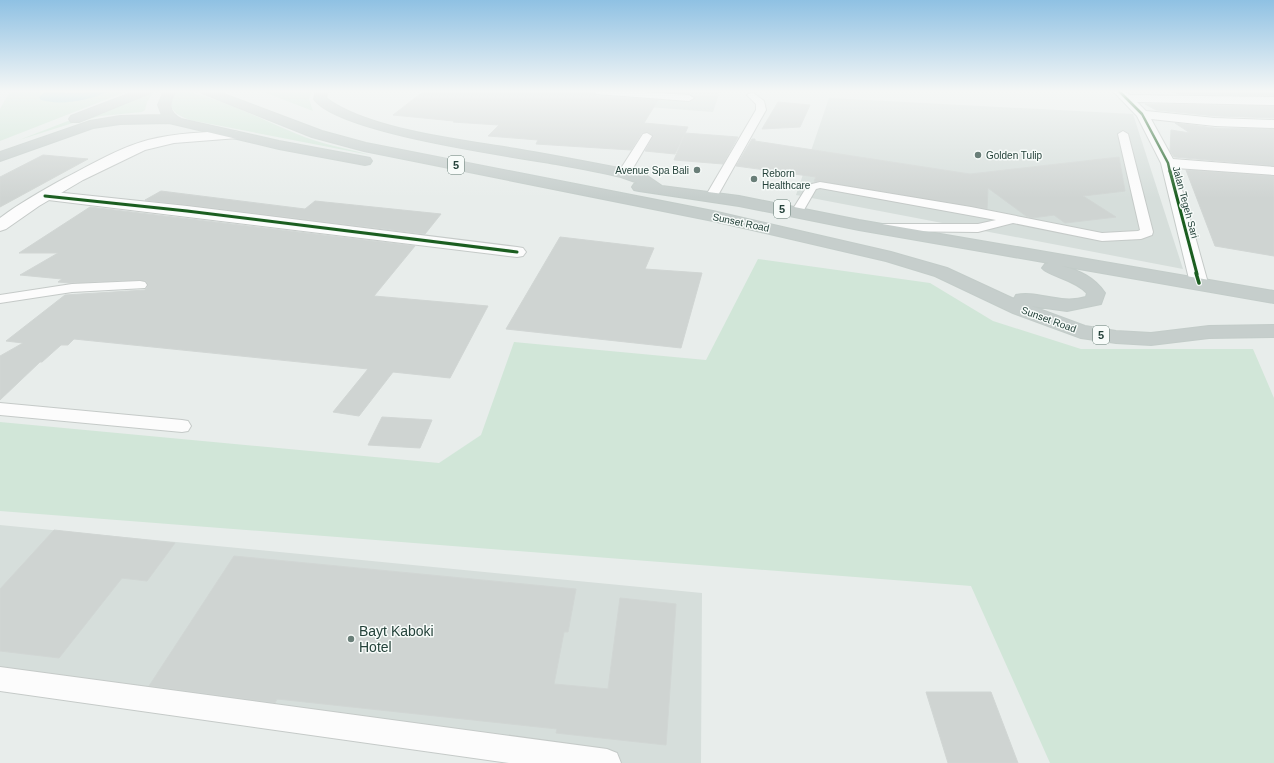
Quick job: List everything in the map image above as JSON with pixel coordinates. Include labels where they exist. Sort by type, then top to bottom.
[{"type":"highway","points":[[0,154],[56,127]]},
{"type":"highway","points":[[0,157],[85,127]]},
{"type":"highway","points":[[200,127],[298,149],[628,211],[650,214],[713,216]]},
{"type":"highway","name":"Sunset Road","points":[[298,127],[317,134],[364,147],[713,216],[838,243],[941,272],[1020,309],[1081,332],[1116,337],[1151,339],[1209,332],[1274,331]]},
{"type":"highway","name":"Sunset Road","points":[[337,127],[373,137],[659,190],[711,197],[873,227],[1274,297]]},
{"type":"highway","points":[[386,127],[420,135],[624,173],[641,178],[659,190]]},
{"type":"highway","points":[[904,232],[979,253],[1076,276],[1091,287],[1096,294],[1094,300],[1083,305],[1058,306],[1019,298],[941,272]]},
{"type":"street","points":[[141,147],[166,127]]},
{"type":"street","name":"Jalan Tegeh Sari","points":[[1149,127],[1168,163],[1199,283]]},
{"type":"street","points":[[0,226],[45,196],[90,171],[141,147],[191,137],[234,135]]},
{"type":"street","points":[[1168,163],[1274,172]]},
{"type":"street","points":[[45,196],[187,211],[517,252]]},
{"type":"lane","points":[[711,197],[751,127]]},
{"type":"lane","points":[[797,212],[812,187],[820,185],[1014,219],[1102,237],[1132,237],[1146,232],[1123,134]]},
{"type":"lane","points":[[624,173],[647,136]]},
{"type":"lane","points":[[873,227],[978,228],[997,225],[1014,219]]},
{"type":"lane","points":[[0,299],[72,288],[140,285]]},
{"type":"lane","points":[[0,409],[182,426]]},
{"type":"lane","points":[[0,679],[607,763]]},
{"type":"shaded area","name":"Golden Tulip","points":[[819,127],[1137,127],[1183,269],[796,195]]},
{"type":"shaded area","name":"Bayt Kaboki Hotel","points":[[0,525],[702,593],[701,763],[587,763],[0,685]]},
{"type":"green space","points":[[0,127],[37,127],[0,141]]},
{"type":"green space","points":[[53,127],[61,127],[19,140]]},
{"type":"green space","points":[[224,127],[281,127],[324,143],[370,155]]},
{"type":"green space","points":[[758,259],[930,283],[993,321],[1081,349],[1253,349],[1274,398],[1274,763],[1050,763],[971,586],[0,511],[0,422],[439,463],[481,435],[514,342],[706,360]]},
{"type":"building","points":[[497,127],[688,127],[675,154],[645,151],[653,136],[647,132],[642,133],[631,150],[536,144],[538,140],[488,136]]},
{"type":"building","points":[[763,127],[800,127],[800,127],[762,129]]},
{"type":"building","points":[[1180,127],[1274,129],[1274,166],[1174,157],[1170,151],[1171,130],[1190,133]]},
{"type":"building","points":[[685,133],[738,137],[723,164],[674,160]]},
{"type":"building","points":[[752,139],[755,139],[755,141],[970,174],[1119,157],[1125,191],[1083,196],[1116,217],[1065,223],[1054,215],[1032,218],[1026,216],[988,188],[987,209],[814,181],[816,177],[736,166]]},
{"type":"building","points":[[43,155],[88,159],[0,207],[0,177]]},
{"type":"building","points":[[1186,170],[1274,176],[1274,256],[1215,246]]},
{"type":"building","points":[[161,191],[305,209],[315,201],[441,214],[425,234],[145,200]]},
{"type":"building","points":[[90,207],[415,246],[374,296],[488,306],[450,378],[393,372],[359,416],[333,412],[368,369],[74,339],[68,345],[61,345],[42,362],[40,362],[0,400],[0,356],[23,343],[6,341],[65,295],[145,290],[148,286],[146,281],[140,280],[69,283],[58,282],[62,279],[20,275],[58,253],[19,253]]},
{"type":"building","points":[[560,237],[654,248],[645,269],[702,273],[681,348],[506,329]]},
{"type":"building","points":[[382,417],[432,420],[420,448],[368,445]]},
{"type":"building","points":[[54,530],[175,543],[147,581],[122,578],[59,658],[0,651],[0,589]]},
{"type":"building","points":[[234,556],[576,589],[568,632],[564,632],[554,684],[608,689],[620,598],[676,604],[666,745],[556,733],[557,729],[277,699],[275,703],[149,686]]},
{"type":"building","points":[[926,692],[991,692],[1018,763],[948,763]]},
{"type":"cycle path","points":[[1149,127],[1168,163],[1199,283]]},
{"type":"cycle path","points":[[45,196],[187,211],[517,252]]},
{"type":"place","name":"Golden Tulip","points":[[978,155]]},
{"type":"place","name":"Avenue Spa Bali","points":[[697,170]]},
{"type":"place","name":"Reborn Healthcare","points":[[754,179]]},
{"type":"place","name":"Bayt Kaboki Hotel","points":[[351,639]]}]
